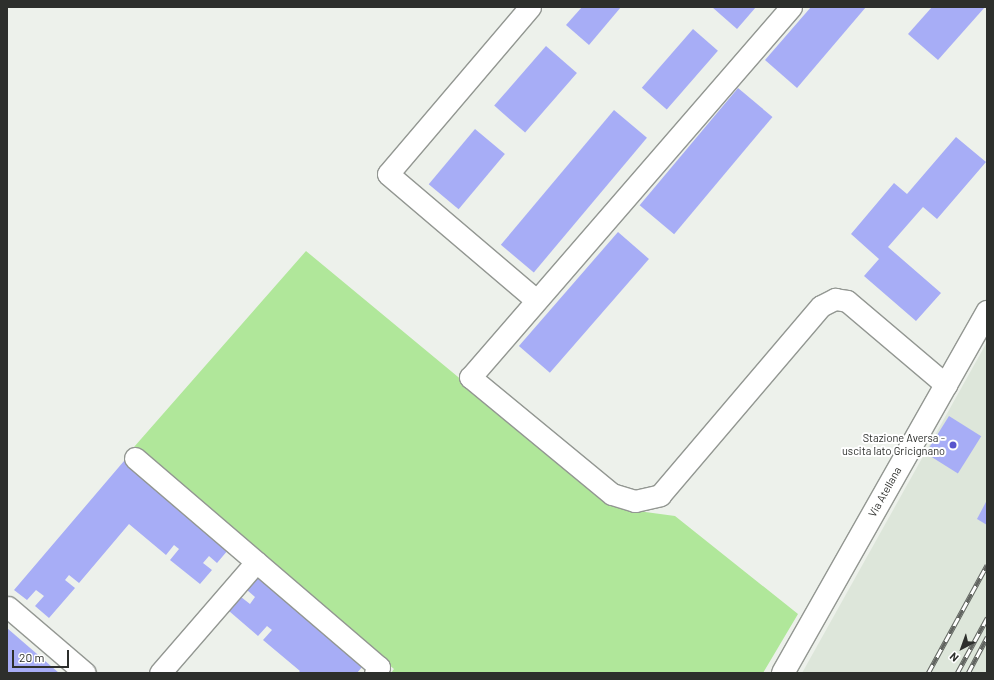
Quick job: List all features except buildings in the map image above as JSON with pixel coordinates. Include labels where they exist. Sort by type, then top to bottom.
[{"type":"main road","name":"Via Atellana","points":[[783,673],[987,312]]},
{"type":"street","points":[[530,7],[388,174],[536,300]]},
{"type":"street","points":[[791,7],[470,377],[612,494],[636,501],[660,495],[822,306],[835,299],[847,301],[946,385]]},
{"type":"street","points":[[135,458],[380,667],[374,673]]},
{"type":"street","points":[[160,673],[256,562]]},
{"type":"street","points":[[8,607],[85,673]]},
{"type":"shaded area","points":[[987,342],[987,673],[802,673]]},
{"type":"green space","points":[[306,251],[603,497],[638,511],[675,516],[798,614],[763,673],[391,673],[394,669],[134,447]]},
{"type":"railway","points":[[928,673],[987,565]]},
{"type":"railway","points":[[957,673],[987,618]]},
{"type":"railway","points":[[968,673],[987,637]]},
{"type":"place","name":"Stazione Aversa - uscita lato Gricignano","points":[[953,445]]}]
